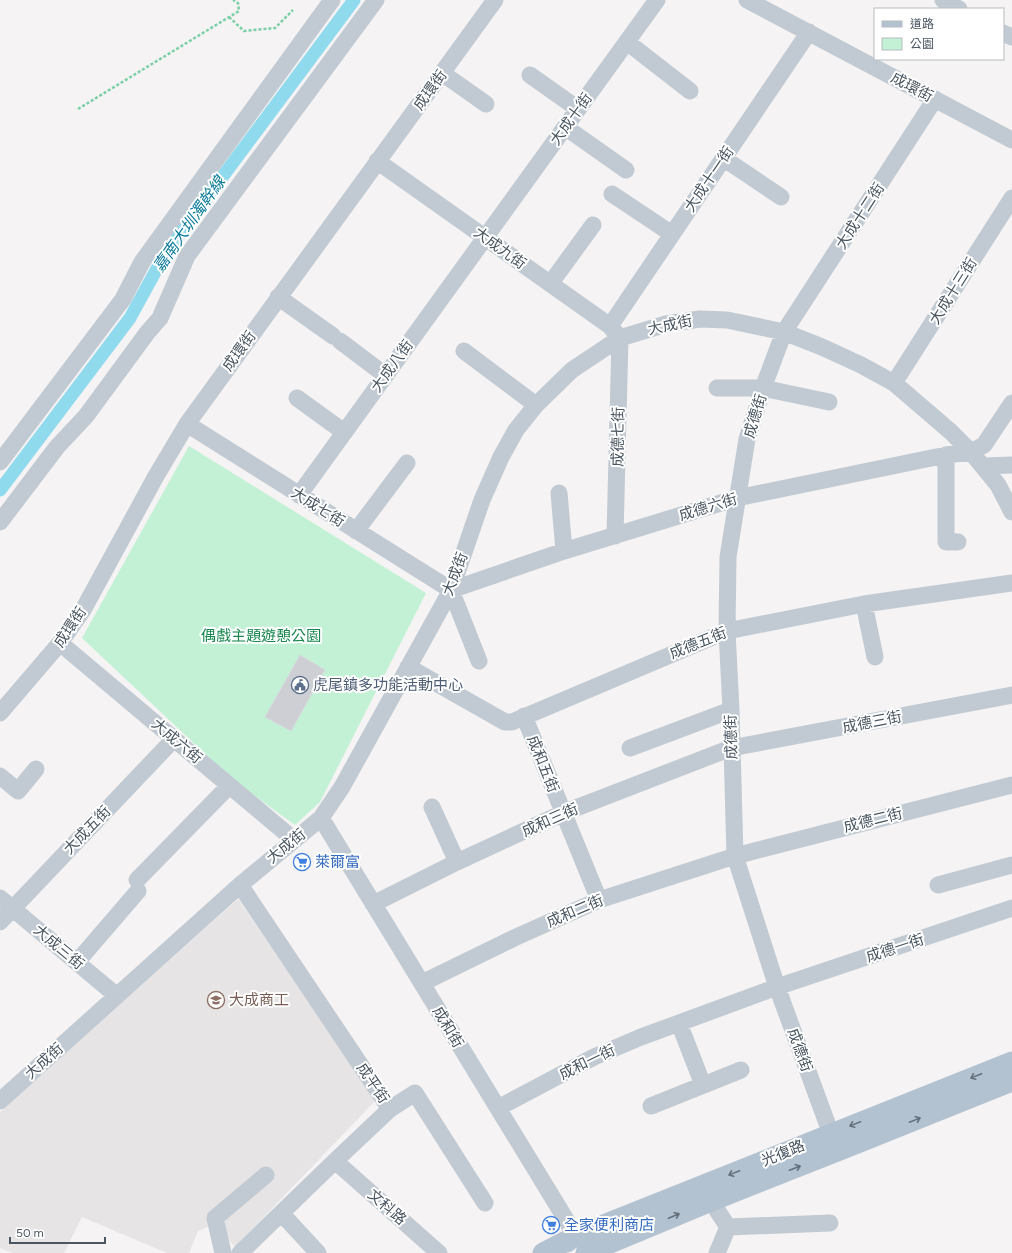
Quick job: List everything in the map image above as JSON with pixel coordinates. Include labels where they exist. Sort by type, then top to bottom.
[{"type":"main road","name":"光復路","points":[[581,1245],[831,1134],[1012,1062]]},
{"type":"main road","name":"光復路","points":[[581,1245],[711,1201],[1012,1081]]},
{"type":"main road","points":[[543,1253],[581,1245]]},
{"type":"street","points":[[0,462],[123,299],[142,262],[332,0]]},
{"type":"street","points":[[0,522],[57,447],[86,416],[147,333],[160,318],[187,256],[376,0]]},
{"type":"street","name":"成環街","points":[[0,713],[60,643],[83,610],[156,476],[187,424],[376,161],[495,0]]},
{"type":"street","name":"大成十街","points":[[485,237],[657,0]]},
{"type":"street","name":"成環街","points":[[748,0],[1012,140]]},
{"type":"street","points":[[943,0],[957,8]]},
{"type":"street","name":"大成十一街","points":[[615,332],[672,234],[809,32]]},
{"type":"street","points":[[627,42],[690,91]]},
{"type":"street","points":[[442,73],[486,104]]},
{"type":"street","points":[[530,75],[578,109]]},
{"type":"street","name":"大成十二街","points":[[784,332],[935,99]]},
{"type":"street","points":[[566,126],[626,170]]},
{"type":"street","points":[[723,158],[781,197]]},
{"type":"street","name":"大成九街","points":[[376,161],[485,237],[615,332]]},
{"type":"street","points":[[612,194],[672,234]]},
{"type":"street","name":"大成十三街","points":[[894,383],[1012,198]]},
{"type":"street","points":[[550,284],[592,225]]},
{"type":"street","name":"大成八街","points":[[299,495],[485,237]]},
{"type":"street","points":[[278,297],[385,375]]},
{"type":"street","name":"大成街","points":[[0,1101],[240,885],[293,839],[321,818],[342,787],[451,590],[482,500],[501,458],[516,430],[536,405],[572,370],[615,332],[700,319],[727,320],[784,332],[822,347],[855,362],[894,383],[951,432],[971,452],[998,485],[1012,512]]},
{"type":"street","name":"成德七街","points":[[615,332],[615,536]]},
{"type":"street","name":"成德街","points":[[784,332],[763,388],[747,439],[728,557],[727,631],[735,856],[778,987],[831,1134]]},
{"type":"street","points":[[464,351],[536,405]]},
{"type":"street","points":[[717,388],[763,388],[829,402]]},
{"type":"street","points":[[297,398],[344,432]]},
{"type":"street","points":[[971,452],[984,445],[1012,404]]},
{"type":"street","name":"大成七街","points":[[187,424],[451,590]]},
{"type":"street","name":"成德六街","points":[[451,590],[564,552],[737,498],[946,455],[971,452]]},
{"type":"street","points":[[946,455],[946,542],[958,542]]},
{"type":"street","points":[[356,531],[407,463]]},
{"type":"street","points":[[983,466],[1012,465]]},
{"type":"street","points":[[559,493],[564,552]]},
{"type":"street","name":"成德五街","points":[[408,667],[505,722],[512,722],[727,631],[864,604],[1012,583]]},
{"type":"street","points":[[451,590],[479,661]]},
{"type":"street","points":[[864,604],[875,658]]},
{"type":"street","name":"大成六街","points":[[60,643],[293,839]]},
{"type":"street","name":"成德三街","points":[[731,748],[1012,695]]},
{"type":"street","points":[[630,748],[731,710]]},
{"type":"street","name":"成和五街","points":[[524,716],[600,900]]},
{"type":"street","name":"大成五街","points":[[0,922],[6,903],[174,739]]},
{"type":"street","name":"成和三街","points":[[373,904],[563,812],[731,748]]},
{"type":"street","points":[[0,776],[18,791],[36,769]]},
{"type":"street","name":"成德二街","points":[[735,856],[1012,785]]},
{"type":"street","points":[[77,962],[137,886],[230,786]]},
{"type":"street","points":[[432,807],[457,862]]},
{"type":"street","name":"成和街","points":[[321,818],[581,1245]]},
{"type":"street","name":"成和二街","points":[[422,983],[514,938],[600,900],[735,856]]},
{"type":"street","points":[[938,885],[1012,865]]},
{"type":"street","name":"成平街","points":[[240,885],[390,1109],[334,1161],[282,1214],[240,1253]]},
{"type":"street","name":"大成三街","points":[[6,903],[117,996]]},
{"type":"street","name":"成德一街","points":[[778,987],[1012,908]]},
{"type":"street","name":"成和一街","points":[[498,1108],[594,1057],[641,1037],[778,987]]},
{"type":"street","points":[[679,1023],[703,1085]]},
{"type":"street","points":[[651,1106],[741,1070]]},
{"type":"street","points":[[390,1109],[415,1093],[485,1203]]},
{"type":"street","name":"文科路","points":[[334,1161],[439,1253]]},
{"type":"street","points":[[223,1253],[215,1218],[266,1175]]},
{"type":"street","points":[[711,1201],[728,1227]]},
{"type":"street","points":[[282,1214],[318,1253]]},
{"type":"street","points":[[728,1227],[830,1223]]},
{"type":"street","points":[[717,1253],[728,1227]]},
{"type":"street","name":"光復路","points":[[559,1253],[581,1245]]},
{"type":"path","points":[[78,109],[239,11],[238,3],[233,0]]},
{"type":"path","points":[[229,18],[244,31],[275,28],[293,10]]},
{"type":"shaded area","name":"大成商工","points":[[238,899],[376,1100],[235,1247],[214,1224],[198,1231],[189,1253],[167,1253],[82,1217],[64,1253],[13,1253],[0,1248],[0,1112]]},
{"type":"green space","name":"偶戲主題遊憩公園","points":[[189,446],[426,593],[320,802],[295,825],[233,780],[82,638]]},
{"type":"building","name":"虎尾鎮多功能活動中心","points":[[300,655],[325,670],[291,731],[265,717]]},
{"type":"waterway","name":"嘉南大圳濁幹線","points":[[0,490],[130,318],[165,254],[354,0]]},
{"type":"place","name":"虎尾鎮多功能活動中心","points":[[300,685]]},
{"type":"place","name":"萊爾富","points":[[302,862]]},
{"type":"place","name":"大成商工","points":[[216,1000]]},
{"type":"place","name":"全家便利商店","points":[[551,1225]]}]
